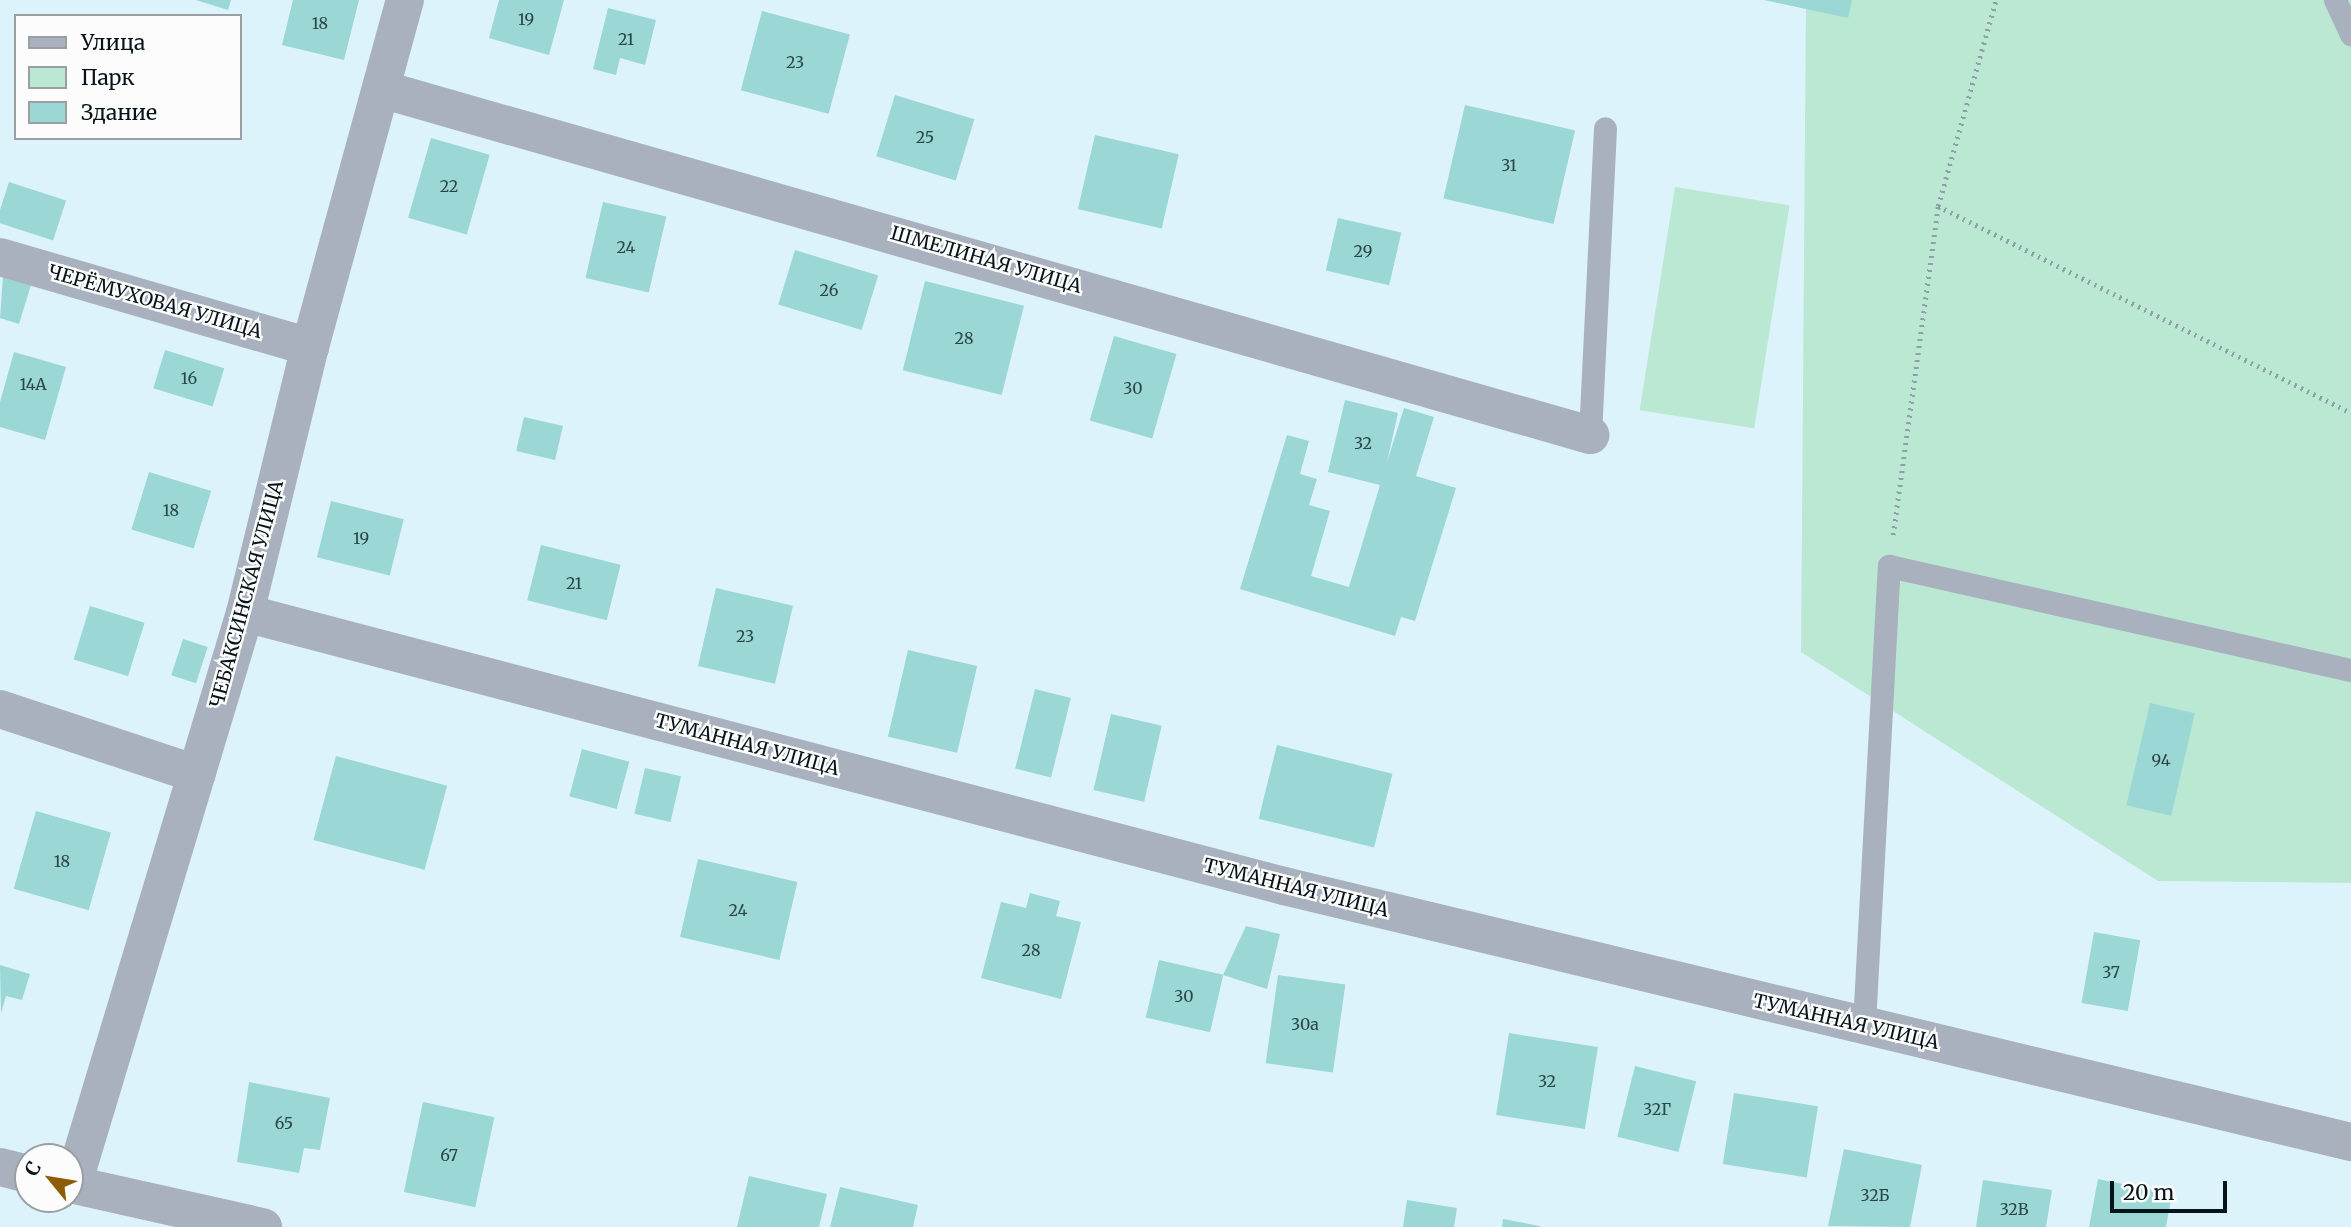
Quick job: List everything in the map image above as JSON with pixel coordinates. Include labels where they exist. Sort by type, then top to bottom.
[{"type":"street","name":"ЧЕБАКСИНСКАЯ УЛИЦА","points":[[84,1145],[246,613],[310,347],[405,0]]},
{"type":"street","name":"ШМЕЛИНАЯ УЛИЦА","points":[[381,89],[1590,435]]},
{"type":"street","name":"ЧЕРЁМУХОВАЯ УЛИЦА","points":[[0,257],[310,347]]},
{"type":"street","name":"ТУМАННАЯ УЛИЦА","points":[[246,613],[1284,886],[2351,1142]]},
{"type":"street","points":[[0,709],[197,774]]},
{"type":"street","points":[[84,1187],[262,1227]]},
{"type":"lane","points":[[2335,0],[2351,36]]},
{"type":"lane","points":[[1590,435],[1605,128]]},
{"type":"lane","points":[[1864,1024],[1889,566],[2351,670]]},
{"type":"path","points":[[1889,566],[1938,206],[1996,0]]},
{"type":"path","points":[[1938,206],[2351,413]]},
{"type":"green space","points":[[1806,0],[2351,0],[2351,883],[2158,881],[1801,652]]},
{"type":"green space","points":[[1675,187],[1790,205],[1754,428],[1640,410]]},
{"type":"building","points":[[196,0],[231,0],[228,10]]},
{"type":"building","points":[[293,0],[359,0],[344,60],[282,45]]},
{"type":"building","points":[[499,0],[564,0],[549,55],[489,38]]},
{"type":"building","points":[[1764,0],[1852,0],[1848,18]]},
{"type":"building","points":[[608,8],[656,20],[645,65],[620,58],[616,75],[593,69]]},
{"type":"building","points":[[762,11],[850,35],[829,114],[741,90]]},
{"type":"building","points":[[895,95],[974,119],[956,180],[876,156]]},
{"type":"building","points":[[1465,105],[1575,130],[1554,224],[1443,199]]},
{"type":"building","points":[[1095,135],[1179,154],[1162,228],[1078,209]]},
{"type":"building","points":[[431,138],[490,155],[467,235],[408,218]]},
{"type":"building","points":[[9,182],[66,201],[53,240],[0,223],[0,210]]},
{"type":"building","points":[[603,202],[666,217],[649,293],[585,278]]},
{"type":"building","points":[[1338,218],[1401,233],[1389,285],[1326,271]]},
{"type":"building","points":[[795,250],[878,275],[862,330],[778,305]]},
{"type":"building","points":[[3,276],[31,285],[19,324],[0,318]]},
{"type":"building","points":[[925,281],[1024,306],[1002,395],[903,370]]},
{"type":"building","points":[[1114,336],[1176,354],[1152,439],[1090,421]]},
{"type":"building","points":[[165,350],[224,368],[213,406],[153,388]]},
{"type":"building","points":[[14,352],[66,367],[45,440],[0,427],[0,402]]},
{"type":"building","points":[[1345,400],[1398,413],[1387,462],[1404,408],[1434,417],[1416,476],[1456,488],[1415,621],[1401,617],[1395,636],[1240,589],[1287,435],[1309,441],[1300,474],[1317,479],[1309,505],[1330,511],[1311,576],[1349,587],[1380,485],[1328,472]]},
{"type":"building","points":[[524,417],[563,426],[555,460],[516,451]]},
{"type":"building","points":[[149,472],[211,491],[194,548],[131,529]]},
{"type":"building","points":[[331,501],[404,519],[390,575],[317,557]]},
{"type":"building","points":[[541,545],[621,565],[607,620],[527,600]]},
{"type":"building","points":[[716,588],[793,606],[775,684],[698,666]]},
{"type":"building","points":[[90,606],[145,623],[128,676],[74,660]]},
{"type":"building","points":[[183,639],[208,647],[196,683],[171,675]]},
{"type":"building","points":[[908,650],[977,666],[957,753],[888,737]]},
{"type":"building","points":[[1035,689],[1071,698],[1051,778],[1015,769]]},
{"type":"building","points":[[2150,703],[2195,713],[2171,816],[2126,805]]},
{"type":"building","points":[[1111,714],[1162,726],[1144,802],[1093,790]]},
{"type":"building","points":[[1277,745],[1392,774],[1374,848],[1259,819]]},
{"type":"building","points":[[582,749],[629,762],[617,809],[569,796]]},
{"type":"building","points":[[336,756],[447,786],[425,870],[313,840]]},
{"type":"building","points":[[645,768],[681,776],[670,822],[634,814]]},
{"type":"building","points":[[36,811],[111,832],[89,910],[14,889]]},
{"type":"building","points":[[698,859],[797,882],[779,960],[680,937]]},
{"type":"building","points":[[1030,893],[1060,901],[1056,916],[1081,922],[1061,999],[981,978],[1001,902],[1026,908]]},
{"type":"building","points":[[1246,926],[1280,934],[1267,989],[1223,975]]},
{"type":"building","points":[[2094,932],[2140,940],[2128,1011],[2081,1003]]},
{"type":"building","points":[[1159,960],[1223,975],[1210,1032],[1146,1017]]},
{"type":"building","points":[[0,965],[30,974],[22,1000],[6,996],[1,1013]]},
{"type":"building","points":[[1278,975],[1345,984],[1333,1073],[1266,1063]]},
{"type":"building","points":[[1509,1033],[1598,1047],[1585,1129],[1496,1115]]},
{"type":"building","points":[[1635,1066],[1696,1081],[1678,1152],[1617,1137]]},
{"type":"building","points":[[249,1082],[330,1098],[320,1150],[304,1148],[299,1173],[237,1162]]},
{"type":"building","points":[[1734,1093],[1818,1106],[1807,1177],[1723,1164]]},
{"type":"building","points":[[423,1102],[494,1117],[475,1207],[404,1192]]},
{"type":"building","points":[[1844,1149],[1922,1165],[1910,1227],[1828,1226]]},
{"type":"building","points":[[749,1176],[827,1194],[819,1227],[737,1227]]},
{"type":"building","points":[[2098,1179],[2172,1194],[2166,1227],[2089,1227]]},
{"type":"building","points":[[1983,1180],[2052,1190],[2046,1227],[1976,1227]]},
{"type":"building","points":[[840,1187],[918,1205],[913,1227],[830,1227]]},
{"type":"building","points":[[1407,1200],[1457,1208],[1454,1227],[1403,1227]]},
{"type":"building","points":[[1503,1219],[1540,1226],[1540,1227],[1502,1227]]}]
